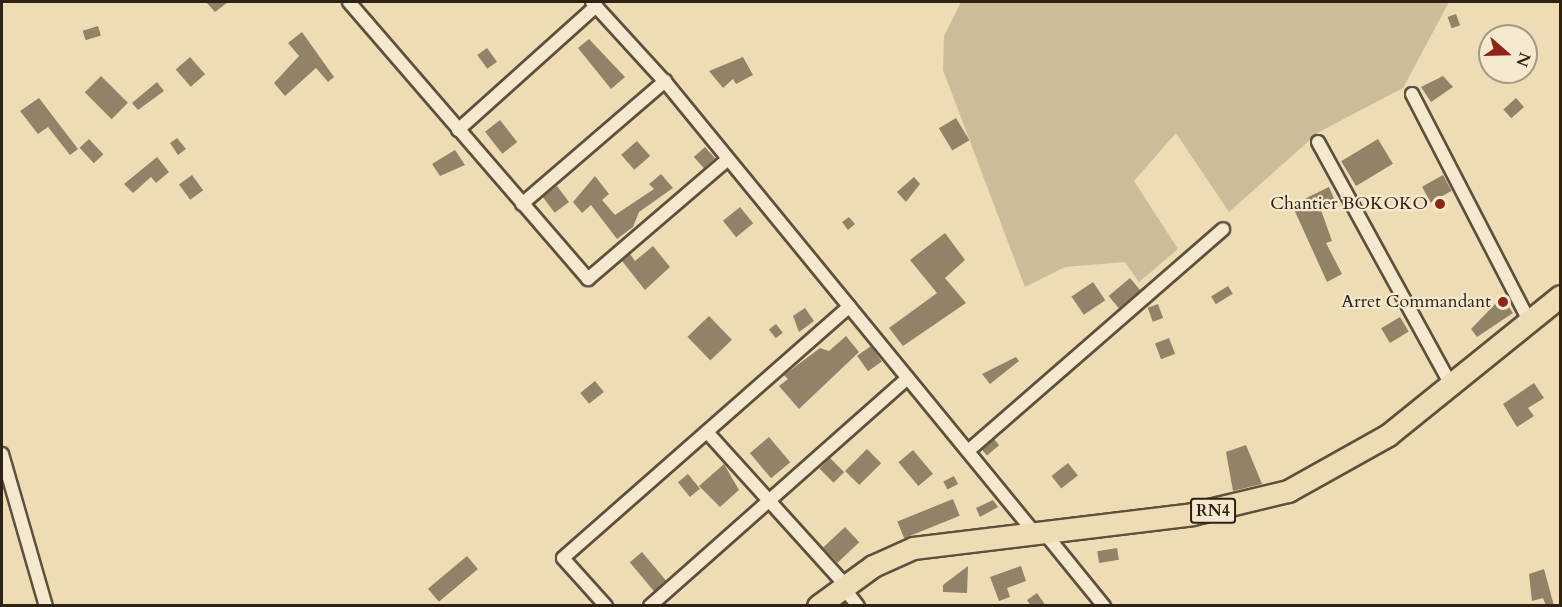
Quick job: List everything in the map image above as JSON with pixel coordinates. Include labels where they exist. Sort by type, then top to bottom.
[{"type":"highway","name":"RN4","points":[[818,606],[844,586],[913,548],[1037,530],[1192,514],[1288,491],[1388,435],[1560,296]]},
{"type":"street","points":[[349,2],[588,279],[728,159]]},
{"type":"street","points":[[458,130],[594,4],[665,81],[968,451],[1104,606]]},
{"type":"street","points":[[522,204],[665,81]]},
{"type":"street","points":[[1412,94],[1529,321]]},
{"type":"street","points":[[1318,142],[1451,385]]},
{"type":"street","points":[[968,451],[1223,229]]},
{"type":"street","points":[[606,606],[563,558],[849,307]]},
{"type":"street","points":[[650,606],[908,378]]},
{"type":"street","points":[[707,432],[844,586],[858,606]]},
{"type":"street","points":[[2,454],[46,606]]},
{"type":"shaded area","points":[[961,2],[1449,2],[1403,88],[1319,132],[1229,212],[1176,133],[1134,181],[1178,249],[1139,282],[1125,262],[1065,267],[1025,287],[943,70],[944,36]]},
{"type":"building","points":[[206,2],[228,2],[215,12]]},
{"type":"building","points":[[1456,14],[1460,25],[1452,28],[1448,17]]},
{"type":"building","points":[[98,26],[101,36],[86,40],[83,31]]},
{"type":"building","points":[[302,32],[334,77],[328,82],[316,68],[285,96],[274,83],[299,56],[288,43]]},
{"type":"building","points":[[589,39],[625,77],[611,89],[578,48]]},
{"type":"building","points":[[487,48],[497,62],[487,69],[477,55]]},
{"type":"building","points":[[190,57],[205,74],[191,87],[176,69]]},
{"type":"building","points":[[743,57],[753,75],[736,84],[733,79],[723,88],[709,71]]},
{"type":"building","points":[[101,76],[128,103],[112,119],[85,92]]},
{"type":"building","points":[[1443,76],[1453,87],[1431,102],[1421,87]]},
{"type":"building","points":[[157,82],[164,91],[138,110],[132,103]]},
{"type":"building","points":[[39,98],[78,149],[70,155],[48,127],[38,134],[20,111]]},
{"type":"building","points":[[1516,98],[1524,107],[1511,118],[1503,109]]},
{"type":"building","points":[[956,118],[969,140],[952,151],[939,128]]},
{"type":"building","points":[[500,120],[517,142],[502,154],[485,132]]},
{"type":"building","points":[[177,138],[186,149],[178,155],[170,143]]},
{"type":"building","points":[[89,139],[103,154],[94,163],[79,148]]},
{"type":"building","points":[[1378,139],[1393,164],[1356,186],[1341,161]]},
{"type":"building","points":[[637,141],[650,156],[634,170],[621,155]]},
{"type":"building","points":[[705,147],[715,158],[704,168],[694,157]]},
{"type":"building","points":[[455,150],[465,165],[440,176],[432,164]]},
{"type":"building","points":[[157,157],[169,172],[156,183],[151,177],[133,193],[124,184]]},
{"type":"building","points":[[661,174],[673,188],[639,212],[633,227],[617,239],[591,205],[582,213],[573,202],[595,176],[609,194],[602,200],[615,215],[654,189],[649,184]]},
{"type":"building","points":[[192,175],[203,190],[190,200],[179,184]]},
{"type":"building","points":[[1443,175],[1452,191],[1431,202],[1422,187]]},
{"type":"building","points":[[914,177],[920,184],[906,202],[897,192]]},
{"type":"building","points":[[557,186],[569,202],[555,213],[543,197]]},
{"type":"building","points":[[1329,187],[1336,203],[1321,210],[1332,241],[1326,243],[1342,274],[1327,282],[1292,205]]},
{"type":"building","points":[[740,207],[753,223],[736,237],[723,221]]},
{"type":"building","points":[[849,217],[855,224],[848,230],[842,222]]},
{"type":"building","points":[[945,233],[965,260],[945,278],[966,303],[903,346],[889,328],[937,293],[910,260]]},
{"type":"building","points":[[653,246],[670,267],[645,290],[622,261],[630,254],[635,261]]},
{"type":"building","points":[[1130,278],[1140,290],[1119,308],[1109,296]]},
{"type":"building","points":[[1093,282],[1105,300],[1084,315],[1071,297]]},
{"type":"building","points":[[1228,286],[1233,294],[1216,304],[1211,297]]},
{"type":"building","points":[[1502,297],[1513,313],[1477,337],[1471,329]]},
{"type":"building","points":[[1158,304],[1163,318],[1153,322],[1148,308]]},
{"type":"building","points":[[805,308],[814,321],[799,332],[793,316]]},
{"type":"building","points":[[709,316],[732,340],[710,361],[687,337]]},
{"type":"building","points":[[1400,317],[1409,332],[1390,343],[1381,328]]},
{"type":"building","points":[[776,324],[783,333],[776,338],[769,330]]},
{"type":"building","points":[[846,336],[859,352],[799,409],[779,386],[788,379],[784,375],[820,348],[829,351]]},
{"type":"building","points":[[1169,338],[1175,354],[1161,359],[1155,343]]},
{"type":"building","points":[[871,346],[882,362],[868,371],[857,356]]},
{"type":"building","points":[[1016,357],[1019,361],[990,384],[982,374]]},
{"type":"building","points":[[595,381],[604,392],[589,404],[580,393]]},
{"type":"building","points":[[1534,383],[1544,398],[1528,408],[1534,416],[1517,427],[1503,404]]},
{"type":"building","points":[[769,437],[790,462],[771,478],[750,453]]},
{"type":"building","points":[[994,439],[999,445],[987,455],[982,449]]},
{"type":"building","points":[[1246,445],[1262,484],[1233,491],[1226,452]]},
{"type":"building","points":[[867,449],[881,463],[859,485],[845,471]]},
{"type":"building","points":[[913,450],[933,474],[918,486],[898,462]]},
{"type":"building","points":[[830,458],[844,472],[834,483],[819,469]]},
{"type":"building","points":[[1068,463],[1078,476],[1061,489],[1051,476]]},
{"type":"building","points":[[724,464],[739,490],[720,507],[699,486]]},
{"type":"building","points":[[688,474],[700,489],[690,497],[678,482]]},
{"type":"building","points":[[954,476],[958,484],[947,489],[943,481]]},
{"type":"building","points":[[953,499],[960,516],[904,538],[897,521]]},
{"type":"building","points":[[993,500],[998,507],[980,517],[976,508]]},
{"type":"building","points":[[845,527],[859,542],[837,563],[823,547]]},
{"type":"building","points":[[1117,548],[1119,560],[1099,563],[1097,551]]},
{"type":"building","points":[[642,552],[666,581],[654,591],[630,562]]},
{"type":"building","points":[[467,556],[478,569],[439,602],[428,589]]},
{"type":"building","points":[[968,566],[967,593],[943,592],[943,585]]},
{"type":"building","points":[[1021,566],[1026,581],[1007,588],[1010,597],[999,601],[990,577]]},
{"type":"building","points":[[1544,569],[1554,606],[1546,606],[1543,598],[1532,601],[1529,574]]},
{"type":"building","points":[[1037,593],[1046,606],[1031,606],[1027,600]]},
{"type":"place","name":"Chantier BOKOKO","points":[[1440,204]]},
{"type":"place","name":"Arret Commandant","points":[[1503,302]]}]
